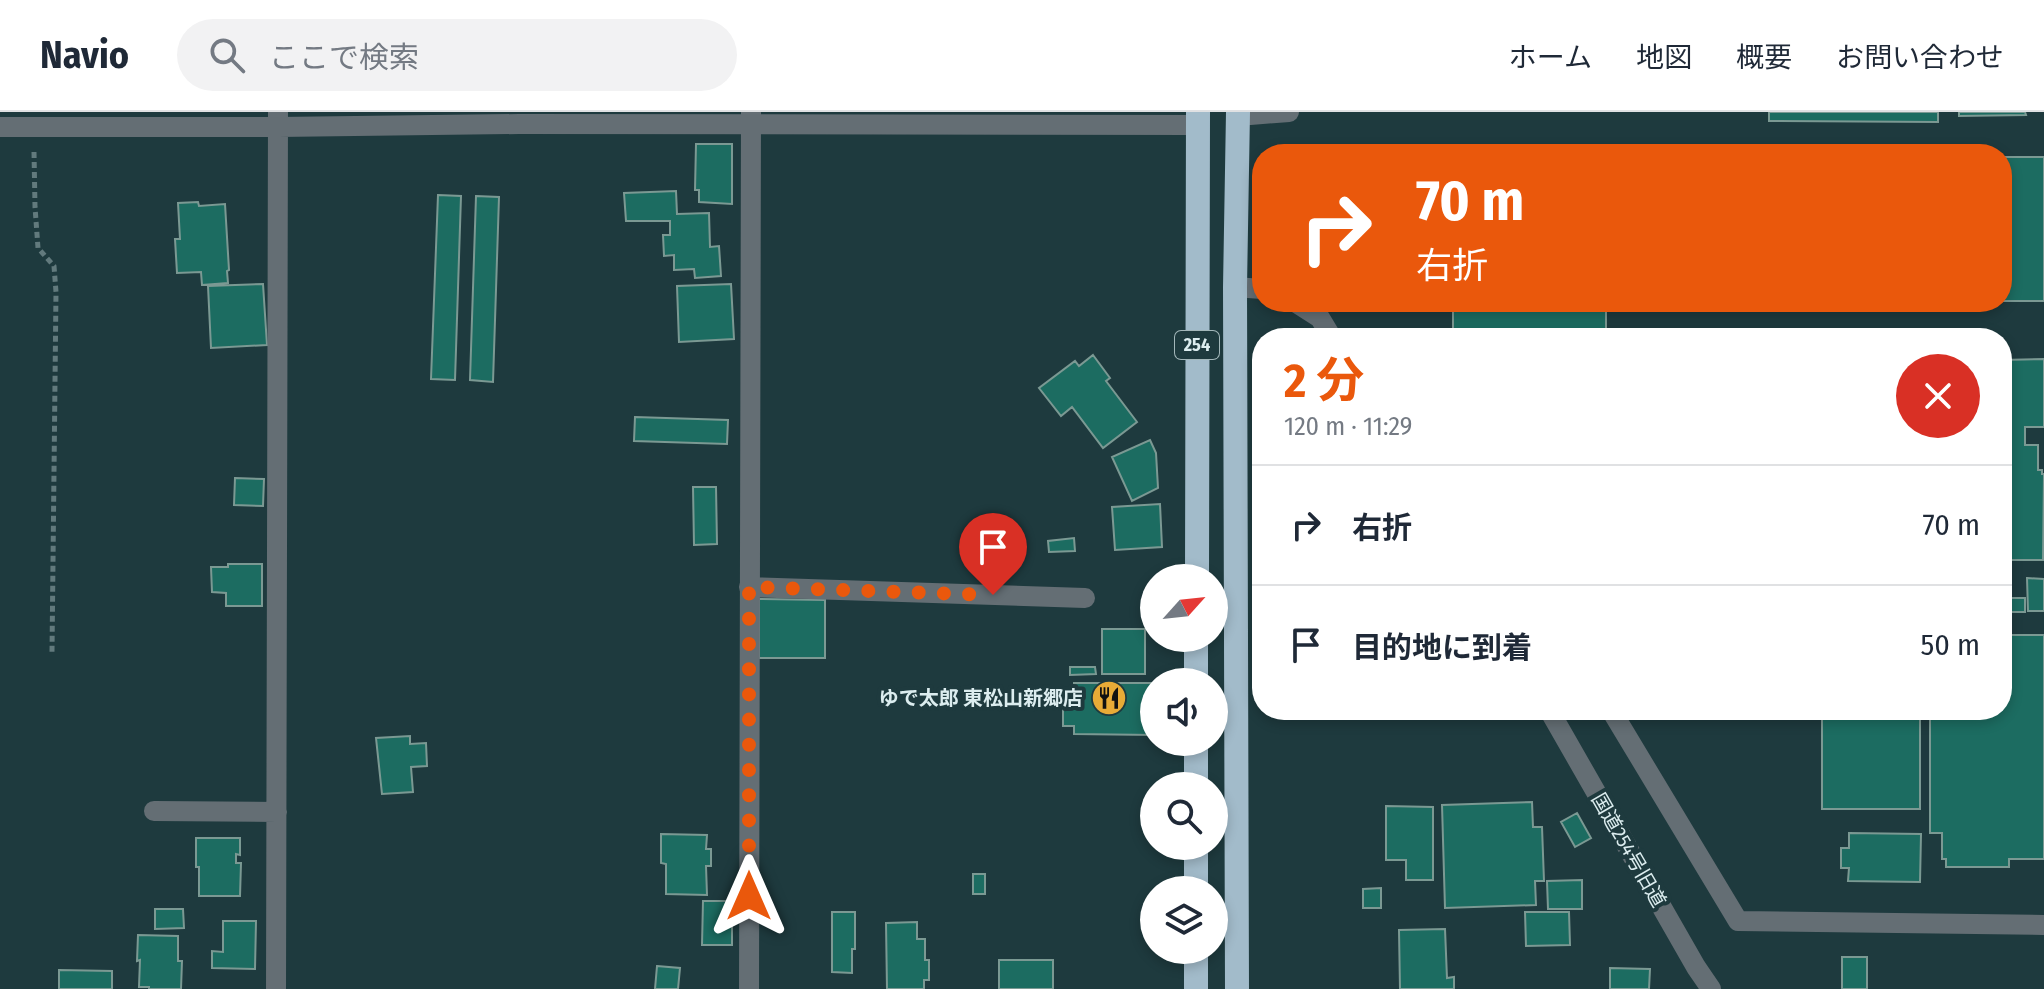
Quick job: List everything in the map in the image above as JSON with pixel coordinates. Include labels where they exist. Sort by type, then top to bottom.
[{"type":"highway","name":"254","points":[[1237,989],[1235,287],[1238,114]]},
{"type":"highway","name":"254","points":[[1197,564],[1198,118]]},
{"type":"highway","points":[[1196,964],[1196,989]]},
{"type":"street","points":[[1238,114],[1289,112]]},
{"type":"street","points":[[0,127],[278,119],[519,124],[751,119],[1198,118]]},
{"type":"street","points":[[276,989],[278,119]]},
{"type":"street","points":[[749,989],[751,119]]},
{"type":"street","points":[[1235,287],[1252,288]]},
{"type":"street","points":[[1311,312],[1320,318],[1326,328]]},
{"type":"street","points":[[749,587],[1085,598]]},
{"type":"street","name":"国道254号旧道","points":[[1555,720],[1711,989]]},
{"type":"street","points":[[1617,720],[1738,921],[2044,925]]},
{"type":"street","points":[[154,811],[277,812]]},
{"type":"path","points":[[33,126],[38,248],[54,266],[56,292],[52,652]]},
{"type":"building","points":[[1769,112],[1938,112],[1938,122],[1769,121]]},
{"type":"building","points":[[1959,112],[2025,112],[2026,115],[1959,116]]},
{"type":"building","points":[[696,144],[732,144],[732,204],[699,202],[699,190],[695,190]]},
{"type":"building","points":[[2012,157],[2044,157],[2044,301],[2012,301]]},
{"type":"building","points":[[676,191],[677,214],[709,213],[710,247],[719,246],[721,276],[695,278],[694,269],[674,270],[674,255],[664,256],[663,235],[670,235],[670,221],[626,221],[624,193]]},
{"type":"building","points":[[438,195],[461,196],[455,380],[431,379]]},
{"type":"building","points":[[476,196],[499,197],[493,382],[470,380]]},
{"type":"building","points":[[198,202],[199,206],[225,204],[228,283],[202,285],[201,272],[177,273],[175,239],[180,239],[178,203]]},
{"type":"building","points":[[263,284],[267,345],[211,348],[208,286]]},
{"type":"building","points":[[731,284],[734,339],[679,342],[677,286]]},
{"type":"building","points":[[1453,312],[1606,312],[1606,328],[1453,328]]},
{"type":"building","points":[[1093,355],[1110,378],[1106,381],[1137,422],[1103,448],[1072,407],[1061,416],[1039,388],[1075,361],[1079,366]]},
{"type":"building","points":[[2044,359],[2044,427],[2025,427],[2025,445],[2038,445],[2038,470],[2044,474],[2043,560],[2012,560],[2012,360]]},
{"type":"building","points":[[635,417],[728,420],[727,444],[634,441]]},
{"type":"building","points":[[1150,440],[1156,453],[1158,488],[1132,501],[1112,457]]},
{"type":"building","points":[[235,478],[264,479],[263,506],[234,505]]},
{"type":"building","points":[[693,487],[716,487],[717,544],[694,545]]},
{"type":"building","points":[[1160,504],[1162,547],[1115,550],[1112,507]]},
{"type":"building","points":[[1074,538],[1075,551],[1049,552],[1048,541]]},
{"type":"building","points":[[228,564],[262,564],[262,606],[226,606],[226,593],[212,592],[211,567],[228,567]]},
{"type":"building","points":[[2027,578],[2044,579],[2044,611],[2028,611]]},
{"type":"building","points":[[2012,598],[2025,598],[2025,612],[2012,612]]},
{"type":"building","points":[[759,599],[825,600],[825,658],[759,658]]},
{"type":"building","points":[[1102,629],[1140,629],[1140,652],[1145,652],[1145,668],[1140,668],[1140,674],[1102,674]]},
{"type":"building","points":[[2012,635],[2044,635],[2044,859],[2009,859],[2009,867],[1946,867],[1946,859],[1942,859],[1942,833],[1930,833],[1930,720],[2012,720]]},
{"type":"building","points":[[1070,667],[1095,667],[1096,674],[1070,675]]},
{"type":"building","points":[[1074,683],[1140,683],[1140,735],[1074,734],[1074,726],[1063,726],[1063,706],[1074,707]]},
{"type":"building","points":[[1822,720],[1920,720],[1920,809],[1822,809]]},
{"type":"building","points":[[410,736],[410,744],[426,743],[427,766],[411,767],[413,792],[382,794],[376,738]]},
{"type":"building","points":[[1532,802],[1533,827],[1542,827],[1544,881],[1535,881],[1536,905],[1445,908],[1442,805]]},
{"type":"building","points":[[1386,806],[1433,807],[1433,880],[1406,880],[1406,860],[1386,860]]},
{"type":"building","points":[[1577,813],[1591,838],[1575,847],[1561,822]]},
{"type":"building","points":[[1849,833],[1921,834],[1920,882],[1848,881],[1849,868],[1841,868],[1841,848],[1849,848]]},
{"type":"building","points":[[661,834],[707,835],[706,849],[711,849],[711,866],[706,866],[707,895],[666,894],[666,864],[661,863]]},
{"type":"building","points":[[196,838],[240,838],[240,855],[236,854],[236,863],[241,863],[240,896],[199,896]]},
{"type":"building","points":[[973,874],[985,874],[985,894],[973,894]]},
{"type":"building","points":[[1582,880],[1582,909],[1548,909],[1547,881]]},
{"type":"building","points":[[1381,888],[1381,908],[1363,908],[1363,889]]},
{"type":"building","points":[[703,901],[732,901],[732,945],[702,945]]},
{"type":"building","points":[[155,909],[183,909],[184,928],[155,929]]},
{"type":"building","points":[[832,912],[855,912],[852,973],[832,972]]},
{"type":"building","points":[[1525,912],[1569,912],[1570,945],[1526,946]]},
{"type":"building","points":[[223,921],[256,921],[255,969],[212,968],[212,951],[223,952]]},
{"type":"building","points":[[917,922],[917,939],[925,939],[929,980],[924,980],[924,989],[887,989],[886,923]]},
{"type":"building","points":[[1445,929],[1447,978],[1454,977],[1454,989],[1400,989],[1399,930]]},
{"type":"building","points":[[138,935],[178,936],[178,961],[182,961],[181,989],[139,987]]},
{"type":"building","points":[[1842,957],[1867,957],[1867,989],[1842,989]]},
{"type":"building","points":[[999,960],[1053,960],[1053,989],[999,989]]},
{"type":"building","points":[[657,966],[680,968],[678,989],[655,989]]},
{"type":"building","points":[[1610,968],[1650,969],[1649,989],[1610,989]]},
{"type":"building","points":[[59,970],[112,971],[112,989],[59,989]]},
{"type":"place","name":"ゆで太郎 東松山新郷店","points":[[1109,698]]},
{"type":"route","points":[[749,896],[749,587],[993,595]]}]
